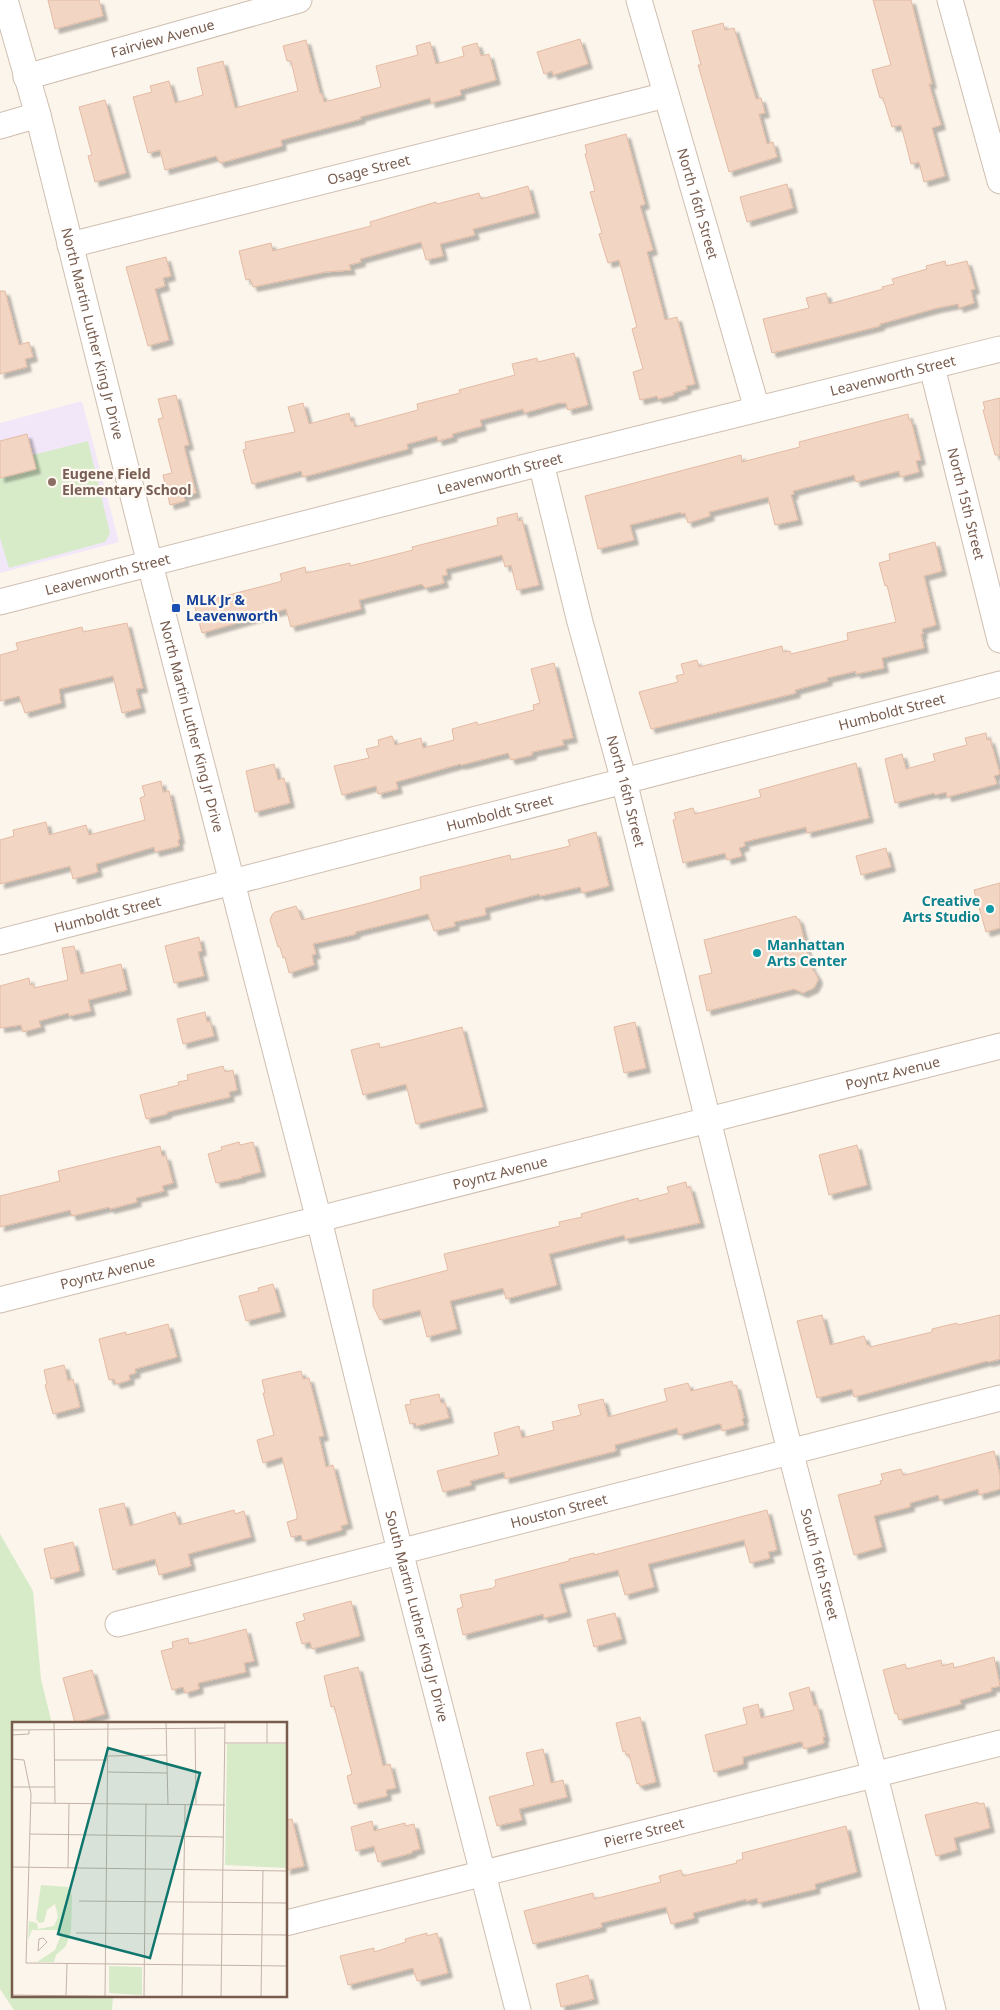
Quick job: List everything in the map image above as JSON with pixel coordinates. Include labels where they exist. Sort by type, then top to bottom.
[{"type":"street","name":"North Martin Luther King Jr Drive","points":[[5,0],[38,115],[279,1072],[319,1220]]},
{"type":"street","name":"Fairview Avenue","points":[[26,77],[299,0]]},
{"type":"street","name":"North 16th Street","points":[[639,0],[757,409]]},
{"type":"street","points":[[950,0],[1000,181]]},
{"type":"street","name":"Osage Street","points":[[70,245],[666,95]]},
{"type":"street","points":[[0,126],[38,115]]},
{"type":"street","name":"Leavenworth Street","points":[[0,602],[541,463],[1000,349]]},
{"type":"street","name":"North 15th Street","points":[[932,367],[1000,640]]},
{"type":"street","name":"North 16th Street","points":[[541,463],[580,622],[624,780],[707,1119]]},
{"type":"street","name":"Humboldt Street","points":[[0,942],[1000,684]]},
{"type":"street","name":"Poyntz Avenue","points":[[0,1300],[1000,1046]]},
{"type":"street","name":"South 16th Street","points":[[707,1119],[933,2010]]},
{"type":"street","name":"South Martin Luther King Jr Drive","points":[[319,1220],[400,1551],[518,2010]]},
{"type":"street","name":"Houston Street","points":[[118,1624],[1000,1398]]},
{"type":"street","name":"Pierre Street","points":[[288,1922],[1000,1743]]},
{"type":"shaded area","name":"Eugene Field Elementary School","points":[[82,401],[119,542],[0,573],[0,423]]},
{"type":"green space","name":"Eugene Field Elementary School","points":[[88,441],[110,533],[105,542],[9,568],[0,538],[0,478],[36,469],[33,455]]},
{"type":"green space","points":[[0,1534],[33,1591],[41,1679],[52,1722],[12,1722],[12,1998],[113,1998],[112,2010],[14,2010],[0,1989]]},
{"type":"building","points":[[48,0],[99,0],[103,16],[55,29]]},
{"type":"building","points":[[873,0],[911,0],[932,84],[929,84],[941,125],[932,128],[945,176],[924,182],[919,162],[911,164],[901,125],[892,127],[883,98],[880,98],[872,70],[891,65]]},
{"type":"building","points":[[723,23],[725,30],[734,28],[756,99],[761,98],[765,113],[759,114],[767,144],[773,142],[777,157],[729,172],[698,65],[701,65],[692,31]]},
{"type":"building","points":[[580,39],[588,64],[553,75],[552,71],[544,74],[537,52]]},
{"type":"building","points":[[306,40],[320,94],[322,94],[324,102],[381,87],[376,66],[418,55],[416,46],[430,42],[436,64],[464,56],[462,47],[477,43],[481,56],[489,54],[496,80],[460,90],[461,95],[431,103],[430,98],[281,140],[282,146],[220,163],[216,156],[165,170],[160,150],[148,153],[133,97],[152,92],[150,86],[169,81],[175,103],[203,95],[197,68],[223,61],[235,108],[298,91],[291,61],[287,61],[283,46]]},
{"type":"building","points":[[105,100],[126,173],[95,182],[88,156],[92,155],[79,107]]},
{"type":"building","points":[[626,134],[645,204],[640,206],[653,250],[647,252],[665,320],[677,317],[695,384],[686,386],[687,389],[673,393],[674,395],[658,399],[657,396],[640,400],[633,372],[643,369],[632,329],[637,327],[619,260],[608,263],[599,234],[602,233],[590,192],[595,191],[585,154],[587,153],[585,145]]},
{"type":"building","points":[[787,184],[793,208],[747,222],[740,197]]},
{"type":"building","points":[[528,186],[535,213],[473,229],[475,235],[440,244],[443,256],[426,260],[421,242],[360,259],[361,262],[349,265],[351,270],[325,272],[253,287],[250,279],[246,280],[239,251],[271,243],[273,251],[371,226],[370,222],[436,202],[437,204],[479,193],[481,199]]},
{"type":"building","points":[[166,257],[171,276],[163,278],[165,286],[155,289],[169,340],[148,346],[126,267]]},
{"type":"building","points":[[945,261],[946,266],[967,261],[975,289],[971,290],[974,303],[959,308],[958,304],[937,308],[880,324],[880,326],[772,353],[763,319],[809,308],[806,298],[826,293],[829,304],[883,289],[882,287],[894,284],[892,279],[927,269],[926,266]]},
{"type":"building","points":[[0,291],[5,291],[19,345],[29,342],[33,357],[25,359],[27,367],[0,374]]},
{"type":"building","points":[[574,353],[588,405],[568,410],[566,403],[559,403],[524,413],[523,409],[480,420],[482,426],[452,434],[453,437],[438,441],[437,436],[407,444],[408,449],[303,477],[301,471],[252,484],[243,450],[246,449],[245,442],[295,432],[288,407],[303,403],[309,424],[349,413],[351,422],[353,421],[355,427],[418,410],[417,404],[460,393],[459,390],[515,375],[512,364],[537,358],[538,362]]},
{"type":"building","points":[[176,395],[189,445],[184,446],[196,493],[184,496],[185,501],[170,505],[163,475],[172,473],[158,419],[163,418],[158,399]]},
{"type":"building","points":[[1000,398],[1000,455],[995,455],[983,410],[985,409],[983,402]]},
{"type":"building","points":[[908,414],[921,460],[916,461],[919,472],[900,477],[899,471],[856,482],[854,475],[793,491],[794,494],[791,495],[798,520],[775,525],[768,497],[709,512],[710,516],[688,523],[685,513],[681,514],[681,512],[630,525],[634,540],[598,549],[585,496],[741,455],[742,462],[800,447],[799,442]]},
{"type":"building","points":[[27,434],[36,469],[0,478],[0,441]]},
{"type":"building","points":[[517,513],[518,521],[522,520],[539,585],[517,590],[511,565],[505,567],[502,555],[446,569],[447,575],[442,576],[444,583],[425,588],[422,584],[359,600],[361,609],[291,627],[286,609],[202,633],[194,604],[279,582],[282,580],[280,574],[305,567],[306,573],[350,563],[350,566],[413,550],[412,547],[498,525],[497,518]]},
{"type":"building","points":[[935,542],[942,571],[924,576],[936,625],[922,629],[923,634],[921,634],[924,648],[882,658],[884,668],[856,674],[856,671],[827,678],[828,681],[795,690],[796,693],[651,729],[639,692],[678,682],[676,676],[684,674],[681,664],[697,660],[699,667],[782,646],[783,652],[790,651],[791,654],[848,640],[847,633],[896,622],[887,585],[885,586],[879,563],[890,560],[889,554]]},
{"type":"building","points":[[127,623],[143,688],[136,689],[141,708],[122,713],[113,676],[59,689],[61,703],[25,713],[19,696],[0,701],[0,655],[18,650],[16,643],[82,627],[83,632]]},
{"type":"building","points":[[554,663],[573,738],[562,740],[564,745],[532,752],[532,755],[511,760],[508,753],[460,764],[396,782],[398,789],[378,794],[376,786],[342,795],[334,766],[369,758],[366,749],[379,746],[378,740],[392,736],[395,745],[421,738],[423,748],[454,740],[452,729],[477,722],[478,725],[534,710],[533,705],[540,703],[531,669]]},
{"type":"building","points":[[986,733],[987,740],[990,739],[1000,774],[994,776],[997,784],[947,797],[946,792],[935,795],[934,793],[895,803],[885,759],[902,754],[906,769],[935,761],[933,754],[967,745],[965,738]]},
{"type":"building","points":[[856,763],[869,818],[807,833],[806,827],[744,842],[745,846],[739,848],[742,856],[727,860],[725,853],[683,863],[673,820],[676,819],[674,813],[693,808],[695,814],[761,797],[759,790]]},
{"type":"building","points":[[274,764],[278,780],[284,778],[290,803],[255,812],[246,771]]},
{"type":"building","points":[[161,781],[163,792],[169,791],[180,839],[178,840],[179,846],[155,852],[154,847],[96,864],[98,872],[73,879],[70,866],[0,884],[0,840],[14,836],[13,830],[46,822],[49,835],[86,825],[89,835],[145,820],[140,798],[145,796],[142,786]]},
{"type":"building","points":[[596,832],[609,886],[582,893],[580,887],[540,896],[539,894],[485,908],[486,915],[454,922],[455,926],[434,931],[428,914],[355,932],[356,934],[313,944],[316,954],[312,955],[314,965],[289,973],[285,957],[283,958],[280,947],[278,947],[270,920],[275,912],[296,906],[302,920],[421,889],[420,877],[510,855],[511,860],[570,846],[568,840]]},
{"type":"building","points":[[886,848],[891,867],[861,875],[856,856]]},
{"type":"building","name":"Creative Arts Studio","points":[[1000,883],[1000,928],[986,932],[974,890]]},
{"type":"building","name":"Manhattan Arts Center","points":[[796,916],[799,919],[811,967],[818,980],[814,988],[803,993],[794,989],[707,1011],[699,976],[712,973],[704,940]]},
{"type":"building","points":[[199,937],[202,951],[198,952],[204,976],[174,983],[165,946]]},
{"type":"building","points":[[74,946],[81,974],[121,964],[127,990],[88,1000],[91,1011],[69,1016],[68,1013],[39,1021],[41,1027],[23,1032],[21,1025],[0,1028],[0,986],[29,978],[30,985],[33,984],[34,988],[68,980],[62,948]]},
{"type":"building","points":[[205,1012],[207,1022],[210,1021],[214,1036],[183,1044],[177,1019]]},
{"type":"building","points":[[635,1022],[646,1068],[624,1073],[614,1027]]},
{"type":"building","points":[[462,1027],[483,1107],[416,1124],[406,1084],[363,1095],[351,1050],[379,1043],[380,1048]]},
{"type":"building","points":[[223,1066],[225,1072],[233,1070],[237,1090],[229,1092],[230,1097],[146,1119],[140,1095],[179,1085],[178,1082],[188,1080],[187,1075]]},
{"type":"building","points":[[239,1142],[240,1145],[253,1142],[261,1172],[216,1183],[208,1154],[222,1150],[221,1147]]},
{"type":"building","points":[[857,1145],[867,1185],[829,1195],[819,1155]]},
{"type":"building","points":[[160,1146],[162,1156],[166,1156],[173,1183],[162,1186],[164,1191],[136,1198],[137,1202],[110,1209],[109,1207],[72,1216],[70,1210],[0,1227],[0,1196],[60,1181],[58,1171]]},
{"type":"building","points":[[686,1182],[687,1188],[690,1187],[700,1223],[625,1239],[624,1235],[549,1254],[557,1285],[506,1299],[503,1288],[450,1301],[457,1329],[427,1337],[420,1310],[380,1320],[373,1306],[373,1290],[448,1270],[444,1254],[560,1226],[559,1222],[582,1217],[581,1214],[638,1198],[639,1201],[669,1193],[667,1187]]},
{"type":"building","points":[[273,1284],[281,1312],[246,1321],[239,1296],[259,1291],[258,1288]]},
{"type":"building","points":[[822,1315],[830,1345],[864,1336],[867,1345],[870,1347],[932,1332],[932,1329],[1000,1315],[1000,1359],[854,1397],[852,1389],[817,1398],[797,1321]]},
{"type":"building","points":[[168,1324],[177,1357],[135,1369],[136,1373],[129,1375],[130,1380],[116,1384],[114,1379],[109,1380],[99,1339],[126,1332],[126,1335]]},
{"type":"building","points":[[64,1365],[68,1381],[73,1379],[80,1407],[53,1414],[45,1385],[47,1384],[44,1370]]},
{"type":"building","points":[[301,1371],[303,1379],[309,1378],[324,1436],[319,1437],[326,1467],[333,1465],[348,1524],[341,1526],[342,1530],[303,1541],[301,1535],[291,1537],[287,1522],[297,1519],[297,1514],[282,1457],[263,1463],[257,1440],[274,1435],[263,1393],[265,1393],[262,1380]]},
{"type":"building","points":[[732,1381],[733,1386],[736,1385],[744,1425],[722,1431],[721,1424],[718,1424],[679,1435],[677,1428],[615,1445],[616,1451],[505,1479],[504,1472],[470,1481],[471,1485],[443,1492],[437,1471],[499,1455],[494,1433],[519,1426],[522,1438],[554,1430],[552,1422],[581,1415],[578,1405],[603,1399],[608,1417],[667,1401],[664,1389],[688,1383],[691,1391]]},
{"type":"building","points":[[439,1394],[441,1403],[445,1403],[449,1418],[416,1426],[415,1423],[410,1424],[405,1405],[411,1404],[410,1400]]},
{"type":"building","points":[[994,1451],[1000,1475],[1000,1489],[979,1495],[978,1489],[940,1500],[938,1495],[910,1503],[910,1507],[874,1516],[882,1547],[854,1555],[838,1495],[881,1484],[880,1481],[883,1480],[881,1474],[901,1469],[903,1475],[905,1475]]},
{"type":"building","points":[[124,1503],[130,1526],[175,1512],[179,1525],[234,1510],[235,1514],[244,1511],[251,1537],[188,1554],[191,1566],[159,1575],[155,1559],[113,1570],[99,1509]]},
{"type":"building","points":[[767,1510],[777,1550],[768,1552],[770,1558],[750,1563],[744,1540],[648,1564],[654,1587],[625,1595],[618,1570],[559,1584],[567,1612],[544,1618],[543,1614],[463,1635],[457,1609],[463,1607],[460,1595],[493,1588],[496,1585],[495,1580],[569,1561],[569,1559],[594,1553],[594,1555]]},
{"type":"building","points":[[73,1542],[80,1571],[51,1579],[44,1549]]},
{"type":"building","points":[[351,1601],[360,1636],[312,1649],[310,1642],[302,1644],[296,1623],[305,1620],[303,1614]]},
{"type":"building","points":[[615,1613],[622,1639],[594,1647],[587,1620]]},
{"type":"building","points":[[246,1629],[254,1661],[244,1663],[246,1672],[198,1683],[199,1689],[185,1693],[183,1687],[172,1690],[161,1651],[173,1648],[172,1642],[188,1638],[189,1644]]},
{"type":"building","points":[[994,1657],[1000,1686],[991,1688],[992,1691],[960,1700],[961,1704],[899,1720],[897,1713],[895,1714],[883,1670],[905,1664],[907,1669],[941,1660],[942,1666],[953,1663],[954,1668]]},
{"type":"building","points":[[358,1667],[383,1766],[390,1764],[396,1788],[386,1790],[387,1796],[354,1804],[347,1776],[352,1774],[334,1706],[331,1707],[324,1676]]},
{"type":"building","points":[[92,1670],[105,1714],[75,1722],[63,1678]]},
{"type":"building","points":[[809,1687],[814,1706],[817,1705],[825,1737],[823,1737],[824,1743],[804,1749],[802,1742],[799,1742],[743,1757],[743,1764],[714,1772],[705,1735],[747,1724],[743,1708],[758,1704],[761,1718],[794,1710],[789,1693]]},
{"type":"building","points":[[640,1717],[656,1782],[640,1786],[639,1783],[637,1784],[629,1754],[626,1755],[625,1751],[623,1752],[616,1723]]},
{"type":"building","points":[[543,1749],[551,1783],[563,1780],[567,1797],[519,1809],[522,1820],[497,1826],[489,1797],[534,1785],[526,1753]]},
{"type":"building","points":[[978,1802],[978,1804],[984,1803],[990,1828],[954,1838],[957,1850],[936,1856],[925,1815]]},
{"type":"building","points":[[292,1819],[304,1866],[288,1870],[288,1820]]},
{"type":"building","points":[[372,1821],[374,1831],[405,1823],[405,1826],[414,1824],[420,1849],[378,1862],[374,1846],[356,1851],[351,1827]]},
{"type":"building","points":[[846,1826],[857,1872],[815,1884],[816,1889],[758,1903],[757,1898],[746,1901],[746,1899],[693,1913],[694,1918],[671,1924],[666,1907],[601,1923],[602,1927],[533,1944],[524,1911],[593,1893],[594,1899],[661,1882],[659,1876],[681,1870],[683,1876],[737,1863],[736,1861],[743,1859],[742,1853]]},
{"type":"building","points":[[427,1933],[427,1936],[437,1933],[448,1973],[417,1981],[413,1968],[348,1985],[340,1956],[374,1948],[374,1952],[406,1942],[405,1939]]},
{"type":"building","points":[[588,1975],[594,1999],[561,2007],[556,1984]]},
{"type":"place","name":"Eugene Field Elementary School","points":[[52,482]]},
{"type":"place","name":"MLK Jr & Leavenworth","points":[[176,608]]},
{"type":"place","name":"Creative Arts Studio","points":[[990,909]]},
{"type":"place","name":"Manhattan Arts Center","points":[[757,953]]}]
